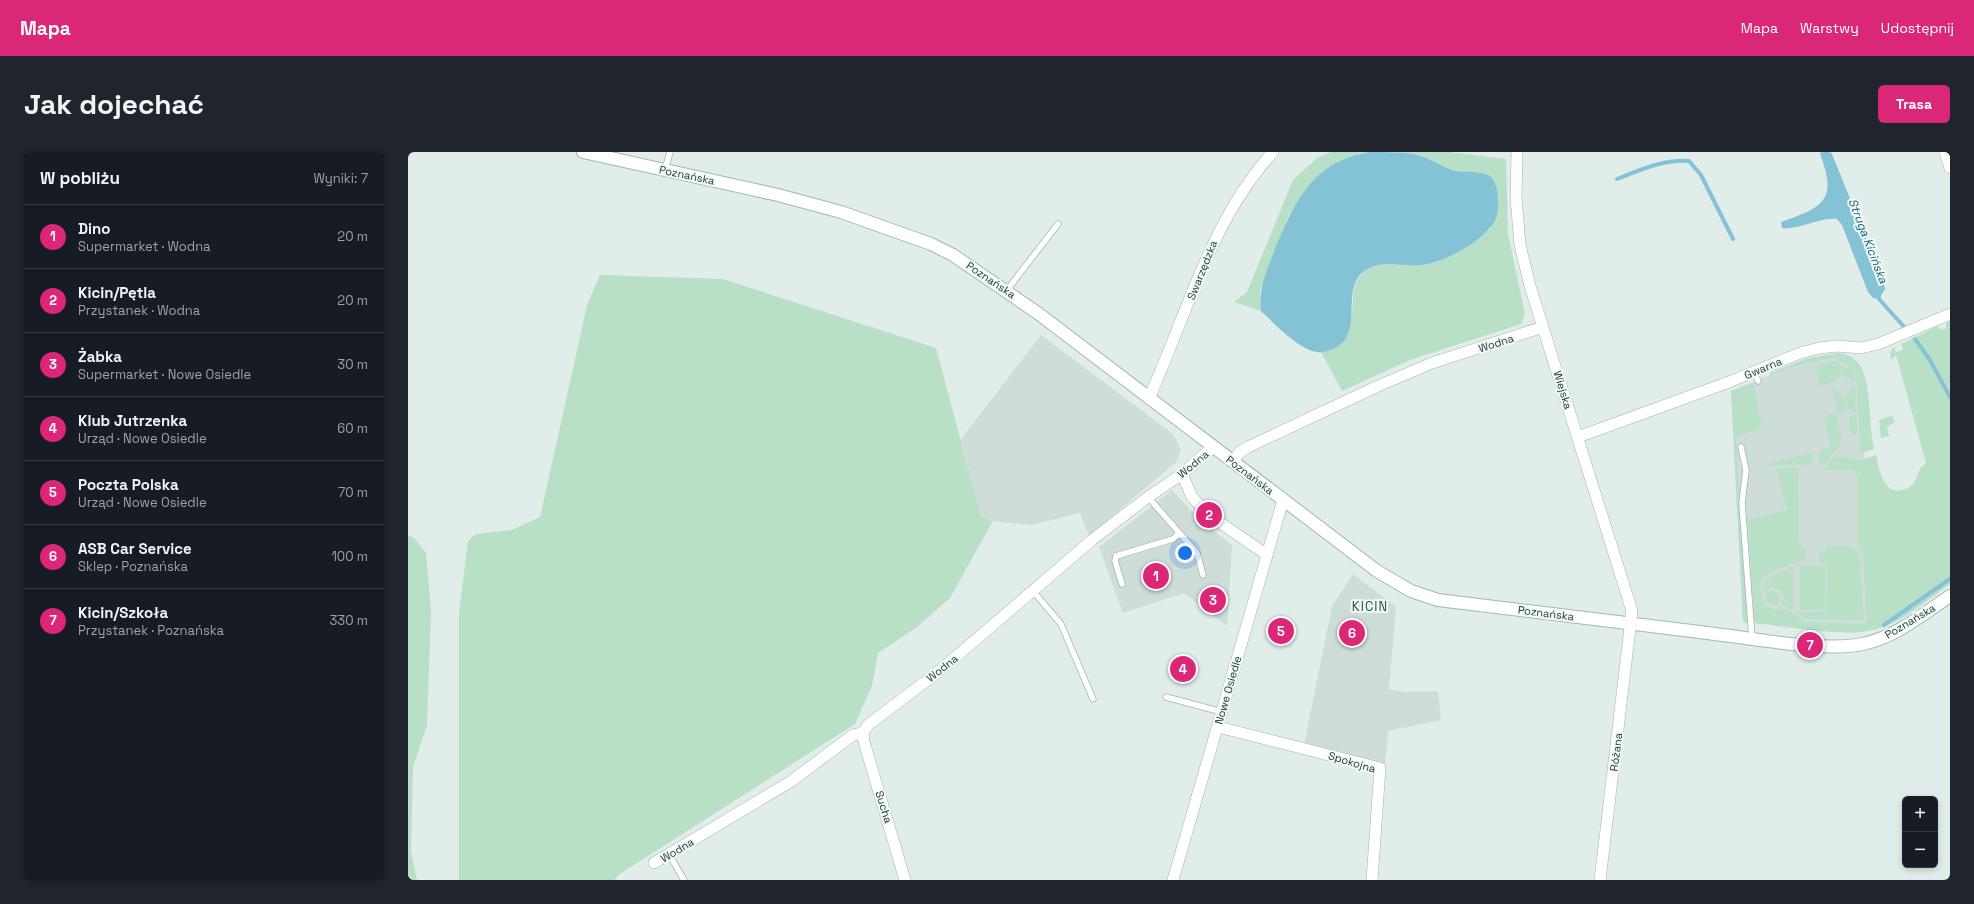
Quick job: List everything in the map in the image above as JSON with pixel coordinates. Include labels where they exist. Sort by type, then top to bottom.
[{"type":"street","name":"Poznańska","points":[[583,152],[778,195],[841,212],[931,244],[953,255],[1007,290],[1377,571],[1424,597],[1438,600],[1752,638],[1832,646],[1863,644],[1899,631],[1950,596]]},
{"type":"street","name":"Swarzędzka","points":[[1149,398],[1218,234],[1246,186],[1273,152]]},
{"type":"street","name":"Wiejska","points":[[1517,152],[1516,198],[1520,245],[1530,286],[1632,611],[1632,623]]},
{"type":"street","points":[[1945,152],[1950,168]]},
{"type":"street","name":"Gwarna","points":[[1578,437],[1756,376],[1800,353],[1819,348],[1837,346],[1861,348],[1878,344],[1950,314]]},
{"type":"street","name":"Wodna","points":[[1233,462],[1240,452],[1248,447],[1378,386],[1432,363],[1543,326]]},
{"type":"street","name":"Wodna","points":[[654,863],[790,782],[854,735],[863,733],[868,725],[938,672],[1092,540],[1148,497],[1182,474],[1213,447]]},
{"type":"street","points":[[1182,474],[1192,497],[1209,515],[1267,555]]},
{"type":"street","name":"Nowe Osiedle","points":[[1173,880],[1283,500]]},
{"type":"street","name":"Różana","points":[[1600,880],[1632,623]]},
{"type":"street","name":"Spokojna","points":[[1218,727],[1380,768],[1372,880]]},
{"type":"street","name":"Sucha","points":[[863,733],[864,742],[906,880]]},
{"type":"lane","points":[[665,170],[670,152]]},
{"type":"lane","points":[[1007,290],[1058,224]]},
{"type":"lane","points":[[1741,447],[1746,470],[1742,503],[1752,638]]},
{"type":"lane","points":[[1148,497],[1197,553],[1203,575]]},
{"type":"lane","points":[[1122,584],[1115,561],[1116,556],[1173,538],[1179,533]]},
{"type":"lane","points":[[1033,591],[1061,624],[1093,699]]},
{"type":"lane","points":[[1166,697],[1222,712]]},
{"type":"lane","points":[[669,854],[684,880]]},
{"type":"shaded area","points":[[1041,335],[1173,434],[1181,450],[1176,462],[1089,536],[1080,513],[1031,525],[993,521],[981,516],[961,439]]},
{"type":"shaded area","points":[[1839,354],[1858,365],[1877,629],[1853,633],[1743,622],[1731,391],[1787,368]]},
{"type":"shaded area","points":[[1172,490],[1200,520],[1232,545],[1227,626],[1184,593],[1123,613],[1099,547]]},
{"type":"shaded area","points":[[1353,574],[1396,607],[1389,689],[1406,692],[1438,691],[1441,720],[1388,731],[1385,767],[1304,745],[1332,606]]},
{"type":"green space","points":[[1330,152],[1371,152],[1358,154],[1289,215],[1260,291],[1261,311],[1234,302],[1247,292],[1293,180],[1317,158]]},
{"type":"green space","points":[[1389,152],[1449,152],[1506,159],[1508,234],[1525,314],[1521,324],[1410,360],[1342,391],[1321,352],[1331,350],[1349,322],[1352,313],[1354,288],[1361,275],[1367,269],[1382,264],[1424,265],[1442,260],[1468,246],[1491,228],[1491,178],[1486,174],[1452,170],[1418,154]]},
{"type":"green space","points":[[600,275],[723,279],[936,348],[981,516],[993,521],[950,598],[917,627],[878,653],[872,686],[855,724],[618,875],[615,880],[459,880],[459,613],[468,541],[476,534],[512,530],[540,517],[587,305]]},
{"type":"green space","points":[[1950,321],[1950,584],[1897,621],[1877,629],[1834,632],[1755,623],[1748,520],[1787,510],[1776,469],[1778,468],[1798,468],[1799,547],[1806,550],[1806,558],[1771,572],[1761,580],[1760,591],[1764,605],[1772,609],[1788,610],[1806,622],[1862,624],[1867,622],[1863,554],[1857,544],[1857,476],[1854,470],[1824,470],[1833,456],[1861,460],[1876,455],[1883,480],[1891,489],[1896,491],[1903,490],[1913,484],[1919,470],[1926,463],[1896,355],[1891,360],[1890,352],[1894,347],[1896,352],[1903,350],[1901,344],[1938,326],[1941,330],[1946,328],[1946,323]]},
{"type":"green space","points":[[1838,353],[1848,355],[1857,361],[1861,367],[1867,384],[1874,449],[1861,453],[1856,370],[1834,357],[1787,368],[1770,376],[1770,373],[1808,358]]},
{"type":"green space","points":[[1835,361],[1853,371],[1855,382],[1841,374],[1831,383],[1820,385],[1815,366]]},
{"type":"green space","points":[[1753,383],[1762,426],[1759,430],[1736,436],[1748,623],[1743,622],[1731,391]]},
{"type":"green space","points":[[1855,385],[1856,412],[1851,412],[1848,409],[1846,394]]},
{"type":"green space","points":[[1832,388],[1843,395],[1846,410],[1843,413],[1838,414]]},
{"type":"green space","points":[[1836,413],[1842,441],[1825,464],[1819,464],[1819,451],[1831,448],[1824,416]]},
{"type":"green space","points":[[1856,414],[1858,437],[1851,432],[1849,418],[1851,415]]},
{"type":"green space","points":[[1890,416],[1893,417],[1895,422],[1887,427],[1889,436],[1881,438],[1879,420]]},
{"type":"green space","points":[[1812,453],[1813,464],[1769,466],[1769,463]]},
{"type":"green space","points":[[408,535],[414,538],[426,553],[431,610],[427,725],[413,767],[411,851],[417,880],[408,880]]},
{"type":"green space","points":[[1826,547],[1849,547],[1853,548],[1859,554],[1864,620],[1806,619],[1797,613],[1827,611],[1827,564],[1819,563],[1819,552],[1826,552]]},
{"type":"green space","points":[[1800,566],[1825,566],[1826,609],[1800,610]]},
{"type":"green space","points":[[1793,567],[1793,609],[1781,605],[1784,598],[1781,590],[1771,587],[1763,593],[1763,587],[1768,578]]},
{"type":"green space","points":[[1770,591],[1776,591],[1780,595],[1780,601],[1776,605],[1770,605],[1766,601],[1766,595]]},
{"type":"water","points":[[1371,152],[1419,155],[1452,170],[1478,172],[1491,177],[1497,190],[1497,215],[1493,224],[1486,232],[1466,248],[1442,260],[1422,265],[1377,265],[1363,272],[1356,281],[1353,292],[1350,328],[1346,339],[1337,347],[1323,352],[1315,352],[1298,344],[1261,311],[1260,303],[1264,279],[1290,215],[1299,199],[1309,186],[1321,174],[1335,164],[1351,156]]},
{"type":"water","points":[[1821,152],[1830,152],[1832,154],[1883,280],[1885,289],[1879,299],[1873,298],[1868,292],[1842,225],[1837,219],[1823,220],[1796,227],[1782,228],[1781,222],[1807,212],[1823,200],[1827,192],[1827,182],[1820,154]]},
{"type":"waterway","points":[[1617,179],[1661,163],[1689,161],[1701,175],[1733,239]]},
{"type":"waterway","name":"Struga Kicińska","points":[[1878,294],[1879,299],[1906,329]]},
{"type":"waterway","name":"Struga Kicińska","points":[[1915,339],[1930,360],[1950,397]]},
{"type":"waterway","points":[[1884,625],[1950,579]]},
{"type":"place","name":"Kicin/Pętla","points":[[1209,515]]},
{"type":"place","name":"Dino","points":[[1156,576]]},
{"type":"place","name":"Żabka","points":[[1213,600]]},
{"type":"place","name":"Poczta Polska","points":[[1281,631]]},
{"type":"place","name":"ASB Car Service","points":[[1352,633]]},
{"type":"place","name":"Kicin/Szkoła","points":[[1810,645]]},
{"type":"place","name":"Klub Jutrzenka","points":[[1183,669]]},
{"type":"district","name":"KICIN","points":[[1370,606]]}]
